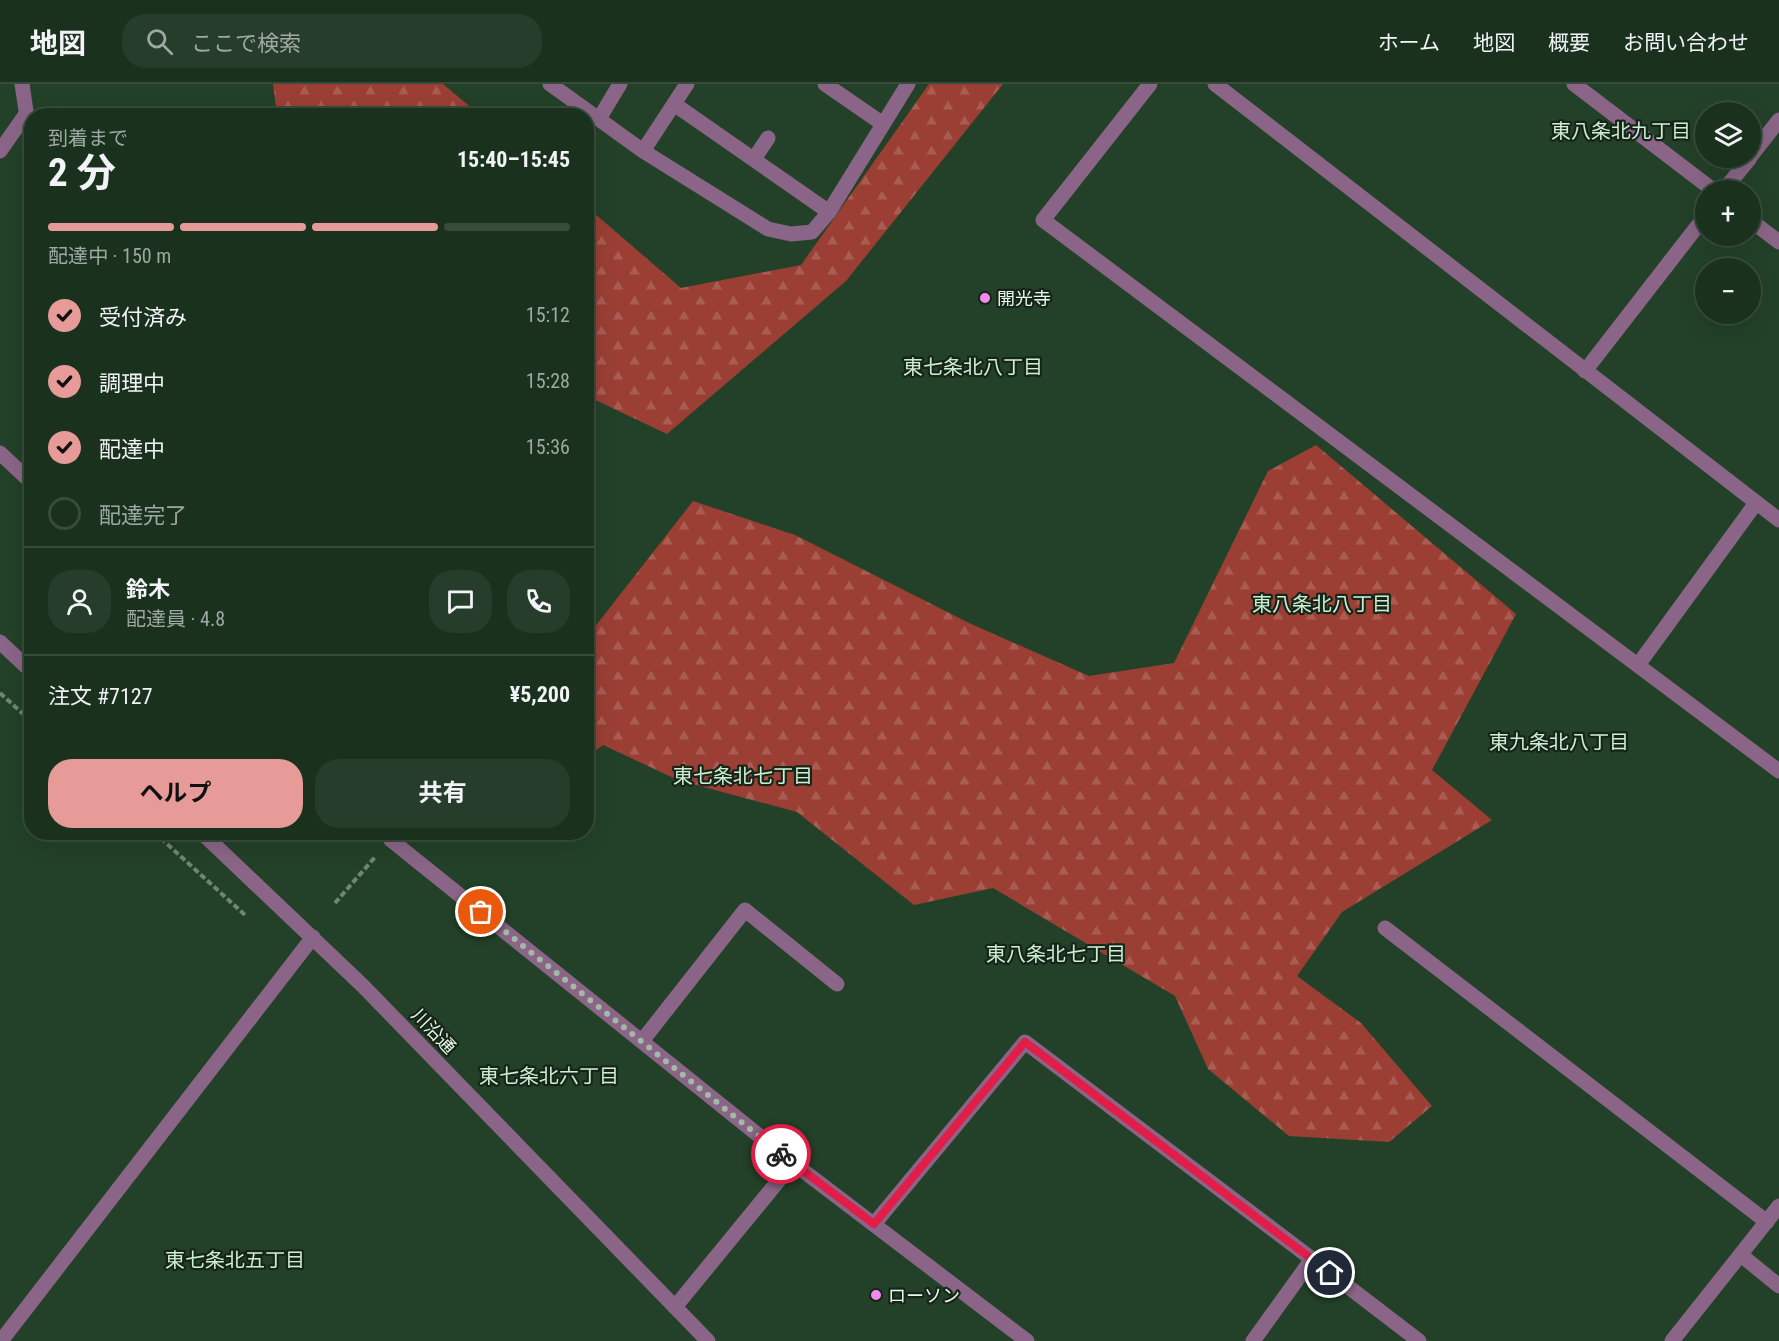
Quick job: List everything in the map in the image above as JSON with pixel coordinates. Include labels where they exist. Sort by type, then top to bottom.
[{"type":"street","points":[[22,84],[25,108]]},
{"type":"street","points":[[550,84],[584,108]]},
{"type":"street","points":[[599,119],[620,84]]},
{"type":"street","points":[[643,151],[687,84]]},
{"type":"street","points":[[825,84],[883,124]]},
{"type":"street","points":[[594,115],[643,151],[768,229],[791,234],[812,232],[829,212],[908,84]]},
{"type":"street","points":[[1150,84],[1043,220],[1779,771]]},
{"type":"street","points":[[1215,84],[1779,520]]},
{"type":"street","points":[[1574,84],[1700,180]]},
{"type":"street","points":[[674,104],[829,212]]},
{"type":"street","points":[[0,151],[24,117]]},
{"type":"street","points":[[1761,143],[1779,120]]},
{"type":"street","points":[[754,159],[768,138]]},
{"type":"street","points":[[1732,180],[1741,168]]},
{"type":"street","points":[[1585,371],[1695,228]]},
{"type":"street","points":[[1761,228],[1779,242]]},
{"type":"street","points":[[0,453],[24,476]]},
{"type":"street","points":[[1638,665],[1756,503]]},
{"type":"street","points":[[0,642],[24,664]]},
{"type":"street","name":"川沿通","points":[[210,840],[313,937],[708,1341]]},
{"type":"street","points":[[390,840],[793,1163],[1027,1341]]},
{"type":"street","points":[[642,1041],[745,910],[837,984]]},
{"type":"street","points":[[1385,928],[1767,1222]]},
{"type":"street","points":[[1,1341],[313,937]]},
{"type":"street","points":[[874,1224],[1025,1042],[1419,1341]]},
{"type":"street","points":[[675,1307],[793,1163]]},
{"type":"street","points":[[1672,1341],[1779,1206]]},
{"type":"street","points":[[1741,1255],[1779,1286]]},
{"type":"street","points":[[1253,1341],[1312,1259]]},
{"type":"path","points":[[0,693],[24,715]]},
{"type":"path","points":[[163,840],[245,915]]},
{"type":"path","points":[[335,903],[390,840]]},
{"type":"green space","points":[[273,84],[443,84],[472,108],[276,108]]},
{"type":"green space","points":[[929,84],[1003,84],[846,281],[667,434],[594,399],[594,213],[681,288],[801,265]]},
{"type":"green space","points":[[1316,445],[1516,614],[1432,770],[1492,820],[1342,912],[1297,976],[1361,1023],[1432,1106],[1389,1142],[1289,1136],[1208,1069],[1175,996],[993,888],[914,905],[797,812],[678,780],[603,745],[594,752],[594,628],[693,501],[795,535],[969,623],[1089,676],[1174,663],[1268,471]]},
{"type":"way so far","points":[[481,912],[781,1154]]},
{"type":"place","name":"開光寺","points":[[985,298]]},
{"type":"place","name":"ローソン","points":[[876,1295]]},
{"type":"district","name":"東八条北九丁目","points":[[1621,131]]},
{"type":"district","name":"東七条北八丁目","points":[[973,367]]},
{"type":"district","name":"東八条北八丁目","points":[[1322,604]]},
{"type":"district","name":"東九条北八丁目","points":[[1559,742]]},
{"type":"district","name":"東七条北七丁目","points":[[743,776]]},
{"type":"district","name":"東八条北七丁目","points":[[1056,954]]},
{"type":"district","name":"東七条北六丁目","points":[[549,1076]]},
{"type":"district","name":"東七条北五丁目","points":[[235,1260]]},
{"type":"route","points":[[781,1154],[874,1224],[1025,1042],[1330,1273]]}]
